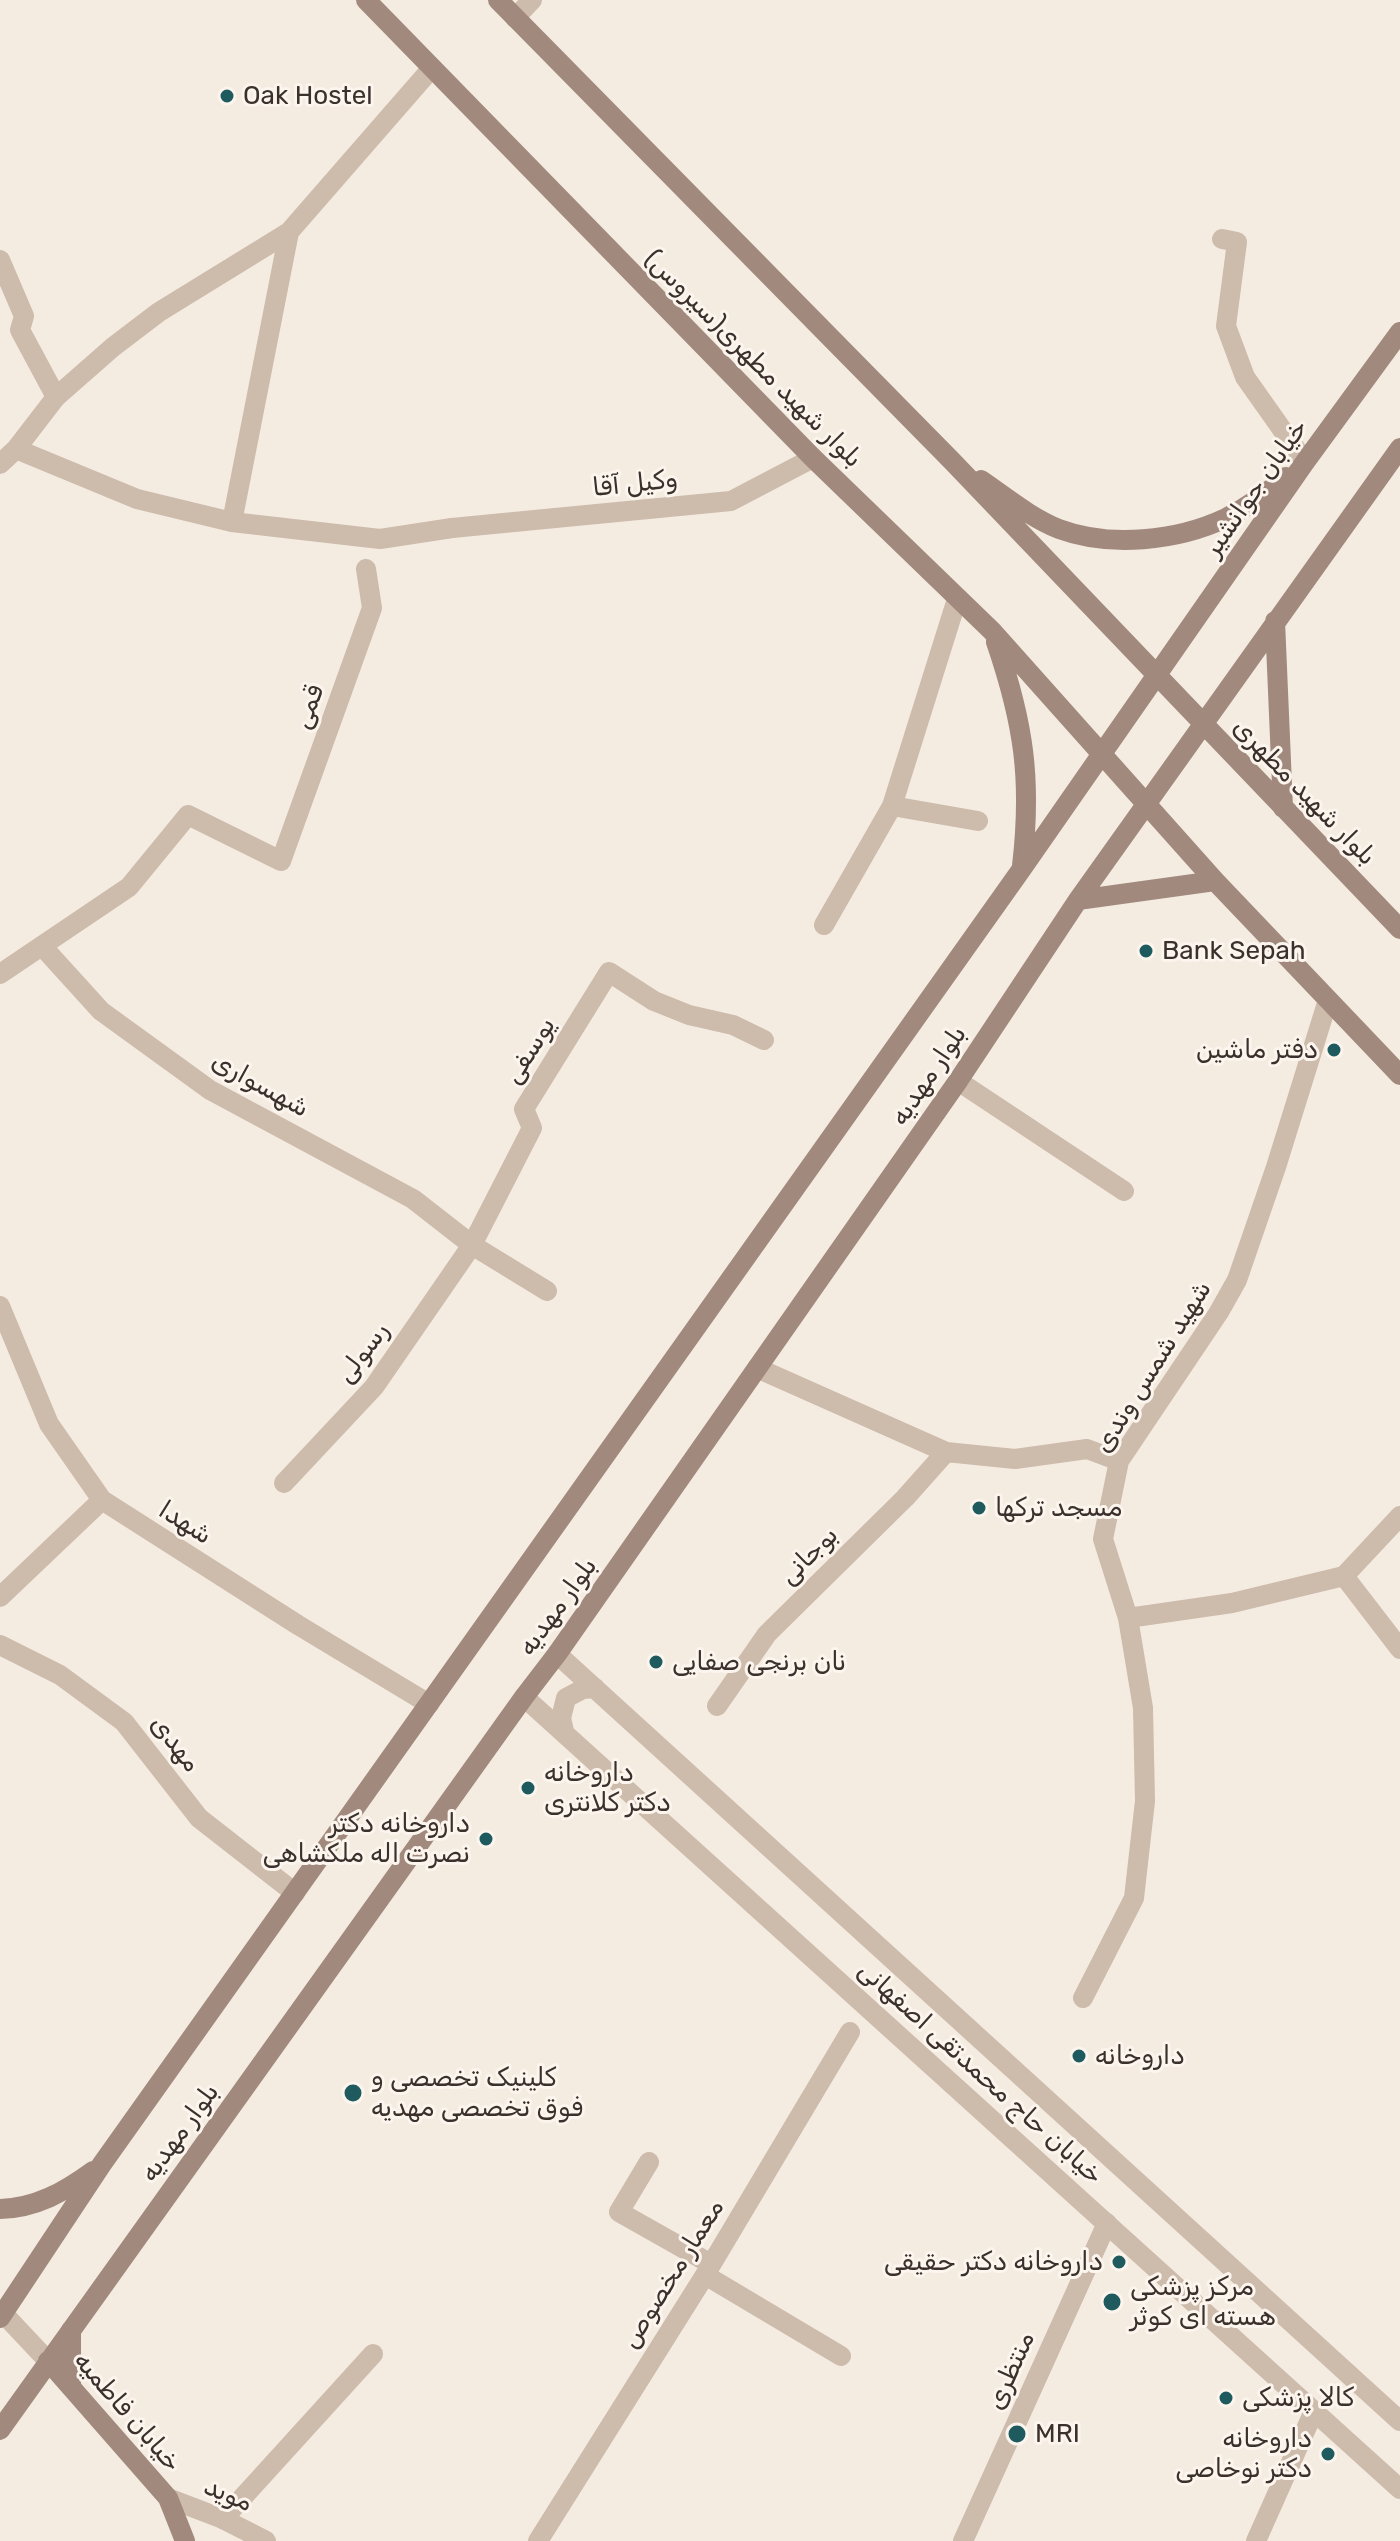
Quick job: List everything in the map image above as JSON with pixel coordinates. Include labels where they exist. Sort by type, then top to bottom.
[{"type":"main road","name":"بلوار شهید مطهری(سیروس)","points":[[366,0],[813,458],[992,631],[1147,806]]},
{"type":"main road","points":[[498,0],[952,461],[1156,676]]},
{"type":"main road","name":"خیابان جوانشیر","points":[[1101,755],[1305,462],[1400,332]]},
{"type":"main road","points":[[1204,725],[1400,448]]},
{"type":"main road","points":[[952,461],[1042,521],[1078,534],[1118,539],[1181,533],[1224,519],[1256,501],[1305,462]]},
{"type":"main road","points":[[1275,621],[1283,808]]},
{"type":"main road","points":[[992,631],[1012,693],[1023,742],[1027,797],[1021,870]]},
{"type":"main road","name":"بلوار شهید مطهری","points":[[1156,676],[1400,929]]},
{"type":"main road","name":"بلوار مهدیه","points":[[0,2430],[557,1654],[958,1081],[1078,900],[1204,725]]},
{"type":"main road","name":"بلوار مهدیه","points":[[1,2314],[102,2164],[1101,755]]},
{"type":"main road","points":[[1147,806],[1400,1075]]},
{"type":"main road","points":[[1078,900],[1215,881]]},
{"type":"main road","points":[[0,2209],[27,2207],[46,2200],[72,2187],[102,2164]]},
{"type":"main road","points":[[71,2330],[71,2387]]},
{"type":"main road","name":"خیابان فاطمیه","points":[[48,2361],[168,2498],[185,2541]]},
{"type":"street","points":[[515,18],[532,0]]},
{"type":"street","points":[[0,464],[16,449],[56,397],[113,347],[159,312],[289,232],[431,69]]},
{"type":"street","points":[[232,522],[289,232]]},
{"type":"street","points":[[1222,239],[1237,242],[1226,326],[1245,377],[1305,462]]},
{"type":"street","points":[[0,260],[24,316],[20,330],[56,397]]},
{"type":"street","name":"وکیل آقا","points":[[16,449],[137,499],[232,522],[380,539],[452,528],[731,501],[813,458]]},
{"type":"street","name":"قمی","points":[[42,946],[129,887],[188,815],[281,861],[372,608],[366,569]]},
{"type":"street","points":[[824,925],[892,806],[957,599]]},
{"type":"street","points":[[892,806],[978,821]]},
{"type":"street","points":[[0,974],[42,946]]},
{"type":"street","name":"شهسواری","points":[[42,946],[101,1011],[210,1090],[413,1199],[472,1245],[547,1291]]},
{"type":"street","name":"یوسفی","points":[[472,1245],[532,1128],[524,1109],[609,972],[654,1001],[689,1015],[733,1025],[764,1040]]},
{"type":"street","name":"شهید شمس وندی","points":[[1083,1998],[1134,1898],[1145,1801],[1143,1708],[1128,1618],[1103,1539],[1119,1461],[1237,1280],[1328,1000]]},
{"type":"street","points":[[958,1081],[1124,1191]]},
{"type":"street","name":"رسولی","points":[[284,1483],[374,1387],[472,1245]]},
{"type":"street","name":"شهدا","points":[[0,1306],[49,1424],[102,1500],[429,1704]]},
{"type":"street","points":[[757,1368],[946,1452],[1015,1459],[1087,1449],[1119,1461]]},
{"type":"street","name":"بوجانی","points":[[717,1706],[767,1634],[905,1498],[946,1452]]},
{"type":"street","points":[[0,1597],[102,1500]]},
{"type":"street","points":[[1128,1618],[1232,1603],[1344,1576],[1400,1516]]},
{"type":"street","points":[[1344,1576],[1400,1649]]},
{"type":"street","name":"مهدی","points":[[0,1645],[60,1675],[124,1722],[199,1818],[295,1893]]},
{"type":"street","name":"خیابان حاج محمدتقی اصفهانی","points":[[557,1654],[1400,2421]]},
{"type":"street","points":[[564,1731],[561,1718],[566,1698],[583,1689],[595,1688]]},
{"type":"street","name":"خیابان حاج محمدتقی اصفهانی","points":[[524,1697],[1400,2489]]},
{"type":"street","name":"معمار مخصوص","points":[[538,2541],[708,2270],[850,2032]]},
{"type":"street","points":[[649,2162],[619,2212],[841,2356]]},
{"type":"street","name":"منتظری","points":[[963,2541],[1107,2223]]},
{"type":"street","points":[[1,2314],[48,2361]]},
{"type":"street","points":[[223,2519],[373,2354]]},
{"type":"street","points":[[1256,2541],[1314,2411]]},
{"type":"street","name":"موید","points":[[168,2498],[223,2519],[266,2541]]},
{"type":"place","name":"Oak Hostel","points":[[227,96]]},
{"type":"place","name":"Bank Sepah","points":[[1146,951]]},
{"type":"place","name":"دفتر ماشین","points":[[1334,1050]]},
{"type":"place","name":"مسجد ترکها","points":[[979,1508]]},
{"type":"place","name":"نان برنجی صفایی","points":[[656,1662]]},
{"type":"place","name":"داروخانه دکتر کلانتری","points":[[528,1788]]},
{"type":"place","name":"داروخانه دکتر نصرت اله ملکشاهی","points":[[486,1839]]},
{"type":"place","name":"داروخانه","points":[[1079,2056]]},
{"type":"place","name":"کلینیک تخصصی و فوق تخصصی مهدیه","points":[[353,2093]]},
{"type":"place","name":"داروخانه دکتر حقیقی","points":[[1119,2262]]},
{"type":"place","name":"مرکز پزشکی هسته ای کوثر","points":[[1112,2302]]},
{"type":"place","name":"کالا پزشکی","points":[[1226,2398]]},
{"type":"place","name":"MRI","points":[[1017,2434]]},
{"type":"place","name":"داروخانه دکتر نوخاصی","points":[[1328,2454]]}]
